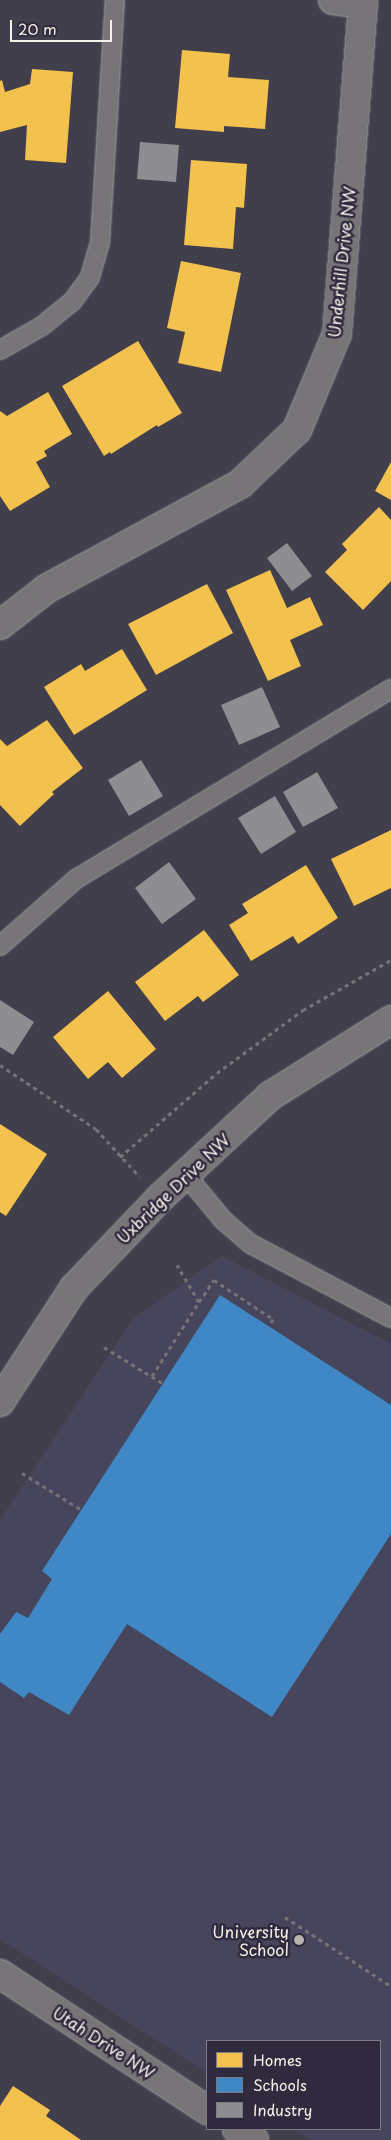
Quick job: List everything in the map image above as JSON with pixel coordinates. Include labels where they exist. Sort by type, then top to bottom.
[{"type":"street","points":[[333,0],[363,2]]},
{"type":"street","name":"Underhill Drive NW","points":[[0,625],[46,590],[240,484],[297,430],[337,334],[363,2]]},
{"type":"street","name":"Uxbridge Drive NW","points":[[0,1402],[74,1288],[161,1197],[270,1096],[391,1020]]},
{"type":"street","name":"Utah Drive NW","points":[[0,1974],[206,2109]]},
{"type":"street","points":[[239,2130],[254,2140]]},
{"type":"lane","points":[[0,350],[42,326],[72,302],[90,277],[100,243],[115,0]]},
{"type":"lane","points":[[0,946],[76,878],[391,689]]},
{"type":"lane","points":[[185,1174],[223,1220],[251,1244],[391,1318]]},
{"type":"path","points":[[120,1157],[217,1073],[303,1010],[391,960]]},
{"type":"path","points":[[0,1065],[96,1129],[120,1157],[161,1197]]},
{"type":"path","points":[[176,1265],[199,1302]]},
{"type":"path","points":[[152,1376],[214,1280],[273,1319],[269,1326]]},
{"type":"path","points":[[104,1347],[164,1384]]},
{"type":"path","points":[[22,1473],[82,1510]]},
{"type":"path","points":[[285,1917],[391,1986]]},
{"type":"shaded area","points":[[222,1256],[391,1344],[391,2140],[311,2140],[295,2130],[381,2130],[381,2040],[206,2040],[206,2072],[0,1939],[0,1520],[134,1318]]},
{"type":"building: Homes","points":[[182,50],[230,54],[228,77],[269,80],[265,129],[224,126],[224,132],[175,128]]},
{"type":"building: Homes","points":[[32,69],[73,72],[66,163],[25,160],[27,125],[0,132],[0,81],[2,80],[5,92],[30,84]]},
{"type":"building: Homes","points":[[191,160],[247,164],[244,208],[236,207],[233,249],[184,245]]},
{"type":"building: Homes","points":[[181,261],[241,273],[221,372],[178,363],[185,332],[167,328]]},
{"type":"building: Homes","points":[[138,341],[182,413],[158,427],[157,425],[111,454],[110,452],[104,456],[62,386]]},
{"type":"building: Homes","points":[[48,392],[72,434],[44,451],[47,456],[36,462],[50,487],[10,511],[0,496],[0,411],[7,416]]},
{"type":"building: Homes","points":[[391,462],[391,500],[375,491]]},
{"type":"building: Homes","points":[[379,507],[391,520],[391,581],[363,610],[325,572],[347,550],[342,544]]},
{"type":"building: Homes","points":[[270,570],[287,608],[310,597],[323,625],[290,640],[301,666],[268,681],[226,590]]},
{"type":"building: Homes","points":[[207,584],[233,633],[156,675],[128,624]]},
{"type":"building: Homes","points":[[122,649],[147,690],[74,735],[44,687],[81,664],[85,671]]},
{"type":"building: Homes","points":[[47,720],[83,768],[52,792],[54,794],[20,826],[0,805],[0,739],[7,746]]},
{"type":"building: Homes","points":[[391,830],[391,888],[354,906],[331,859]]},
{"type":"building: Homes","points":[[306,865],[338,918],[298,944],[293,936],[251,961],[229,925],[248,913],[242,904]]},
{"type":"building: Homes","points":[[204,930],[239,975],[203,1002],[198,996],[165,1021],[135,982]]},
{"type":"building: Homes","points":[[108,991],[156,1049],[122,1078],[108,1062],[88,1079],[53,1037]]},
{"type":"building: Homes","points":[[0,1124],[47,1154],[6,1216],[0,1212]]},
{"type":"building: Homes","points":[[13,2086],[50,2110],[46,2116],[81,2140],[0,2140],[0,2106]]},
{"type":"building: Schools","points":[[220,1295],[391,1405],[391,1534],[272,1717],[127,1624],[69,1715],[29,1692],[24,1698],[0,1682],[0,1634],[16,1612],[28,1618],[52,1579],[42,1571]]},
{"type":"building: Industry","points":[[140,142],[179,145],[176,182],[137,179]]},
{"type":"building: Industry","points":[[287,543],[312,576],[292,591],[267,558]]},
{"type":"building: Industry","points":[[262,687],[280,727],[239,745],[221,705]]},
{"type":"building: Industry","points":[[141,760],[163,796],[129,816],[108,780]]},
{"type":"building: Industry","points":[[317,772],[338,808],[303,827],[283,792]]},
{"type":"building: Industry","points":[[275,796],[296,832],[261,854],[238,818]]},
{"type":"building: Industry","points":[[169,862],[196,899],[162,924],[135,888]]},
{"type":"building: Industry","points":[[0,1000],[34,1022],[13,1055],[0,1047]]},
{"type":"place","name":"University School","points":[[299,1940]]}]
